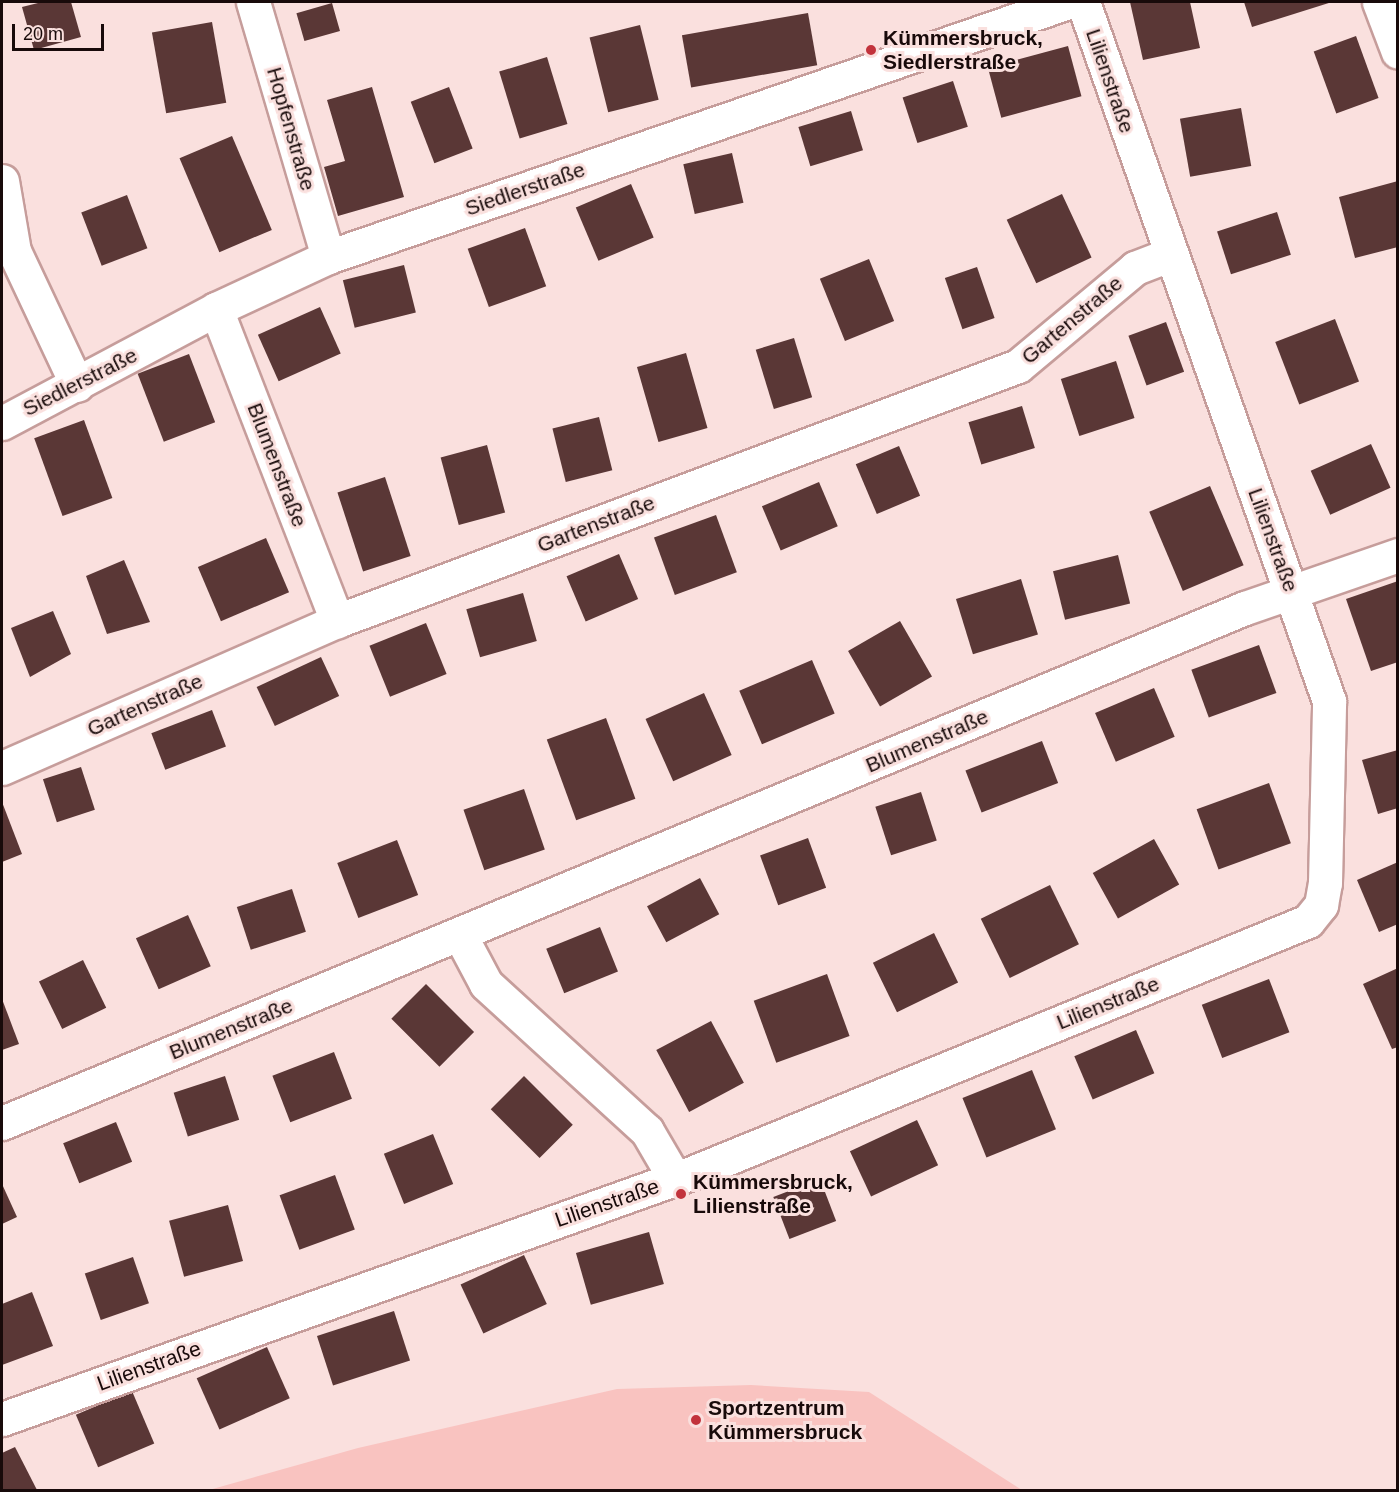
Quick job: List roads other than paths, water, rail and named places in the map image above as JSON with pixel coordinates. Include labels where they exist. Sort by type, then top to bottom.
[{"type":"street","name":"Hopfenstraße","points":[[253,2],[328,257]]},
{"type":"street","name":"Siedlerstraße","points":[[2,423],[216,309],[328,257],[1068,2]]},
{"type":"street","name":"Lilienstraße","points":[[2,1419],[675,1179],[1308,921],[1321,905],[1325,883],[1329,701],[1083,2]]},
{"type":"street","points":[[1379,2],[1398,52]]},
{"type":"street","points":[[2,181],[6,234],[28,287],[77,385]]},
{"type":"street","name":"Gartenstraße","points":[[2,768],[338,621],[1018,366],[1135,268],[1171,254]]},
{"type":"street","name":"Blumenstraße","points":[[216,309],[338,621]]},
{"type":"street","name":"Blumenstraße","points":[[2,1123],[1291,592],[1398,555]]},
{"type":"street","points":[[460,935],[486,984],[647,1131],[675,1179]]},
{"type":"place","name":"Kümmersbruck, Siedlerstraße","points":[[871,50]]},
{"type":"place","name":"Kümmersbruck, Lilienstraße","points":[[681,1194]]},
{"type":"place","name":"Sportzentrum Kümmersbruck","points":[[696,1420]]}]
